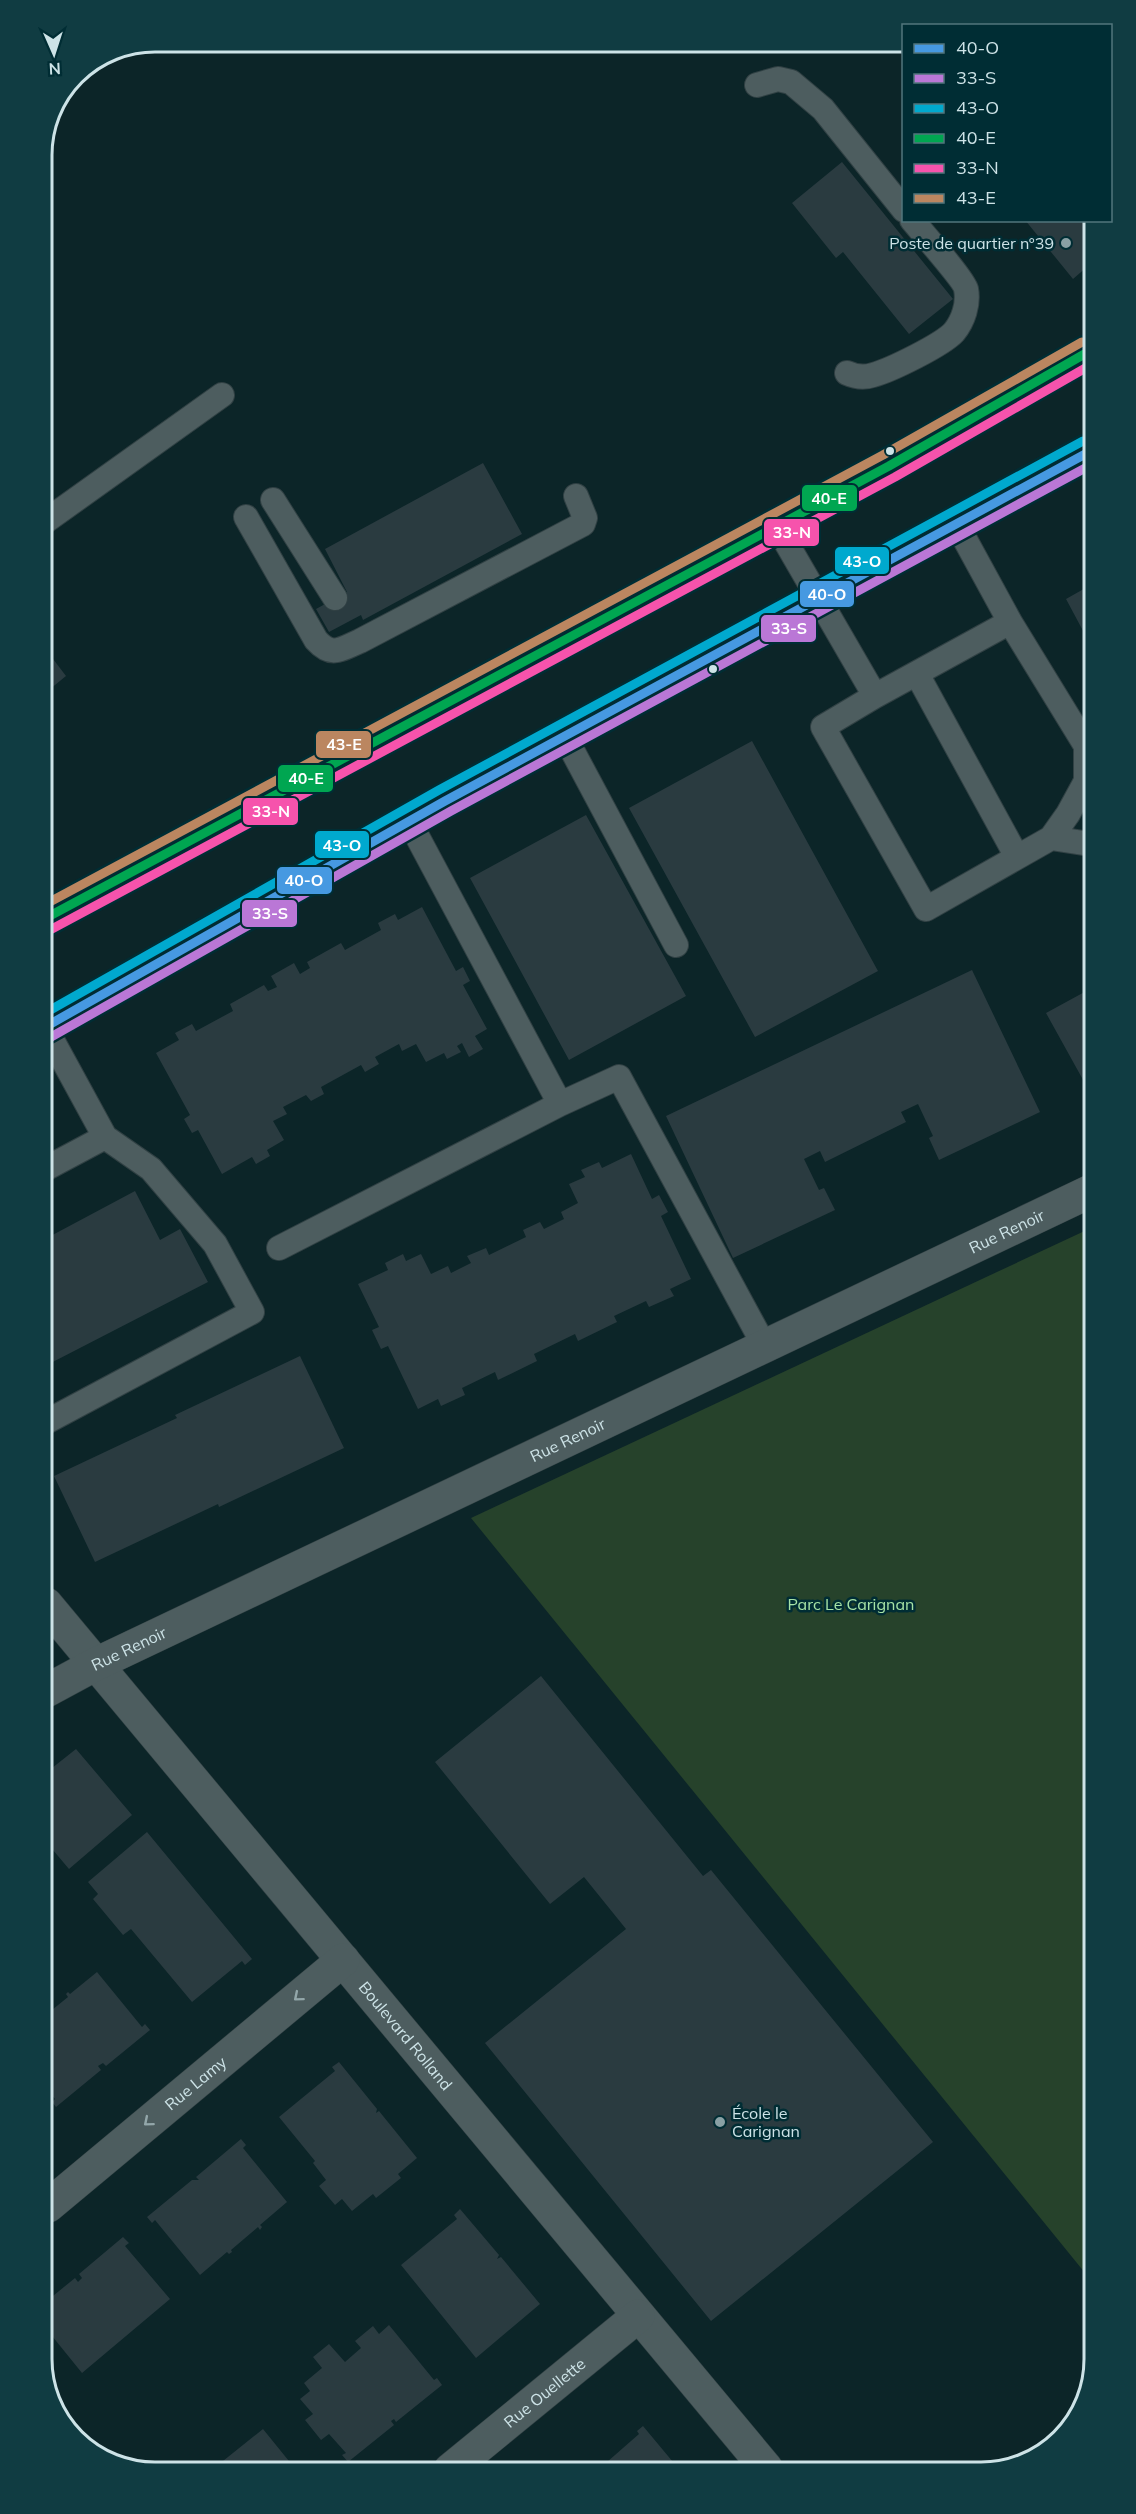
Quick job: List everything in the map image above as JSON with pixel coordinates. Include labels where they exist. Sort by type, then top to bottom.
[{"type":"main road","points":[[53,914],[890,466],[1084,355]]},
{"type":"main road","points":[[53,1023],[564,735],[1084,455]]},
{"type":"street","name":"Rue Renoir","points":[[52,1688],[96,1664],[1084,1194]]},
{"type":"street","name":"Boulevard Rolland","points":[[52,1612],[761,2462]]},
{"type":"street","name":"Rue Lamy","points":[[52,2203],[343,1960]]},
{"type":"street","name":"Rue Ouellette","points":[[461,2461],[638,2316]]},
{"type":"lane","points":[[757,85],[778,79],[791,82],[823,109],[902,209]]},
{"type":"lane","points":[[847,373],[857,377],[866,376],[895,366],[952,333],[966,309],[966,287],[914,222]]},
{"type":"lane","points":[[53,516],[222,395]]},
{"type":"lane","points":[[246,517],[297,610],[324,649],[333,652],[355,631],[583,524],[585,518],[576,496]]},
{"type":"lane","points":[[273,500],[335,598]]},
{"type":"lane","points":[[956,523],[1010,622],[1084,743]]},
{"type":"lane","points":[[776,525],[875,696]]},
{"type":"lane","points":[[1010,622],[823,727],[926,909],[1051,838],[1068,814],[1084,785]]},
{"type":"lane","points":[[916,674],[1017,857]]},
{"type":"lane","points":[[564,735],[676,945]]},
{"type":"lane","points":[[409,821],[560,1104]]},
{"type":"lane","points":[[1051,838],[1084,843]]},
{"type":"lane","points":[[52,1419],[252,1312],[215,1244],[151,1169],[105,1137],[53,1041]]},
{"type":"lane","points":[[279,1248],[560,1104],[619,1077],[765,1347]]},
{"type":"lane","points":[[53,1165],[105,1137]]},
{"type":"green space","name":"Parc Le Carignan","points":[[1084,1231],[1084,2272],[471,1518]]},
{"type":"building","points":[[842,162],[953,299],[909,334],[843,252],[836,258],[792,203]]},
{"type":"building","name":"Poste de quartier n°39","points":[[1027,222],[1084,222],[1084,269],[1073,279]]},
{"type":"building","points":[[483,463],[522,534],[363,620],[361,615],[329,632],[316,609],[347,592],[325,549]]},
{"type":"building","points":[[1084,589],[1084,633],[1066,599]]},
{"type":"building","points":[[53,659],[66,676],[53,687]]},
{"type":"building","points":[[752,741],[878,971],[755,1037],[629,808]]},
{"type":"building","points":[[586,815],[686,996],[569,1060],[470,878]]},
{"type":"building","points":[[422,907],[456,971],[463,967],[470,981],[463,985],[487,1029],[475,1036],[483,1049],[469,1057],[462,1043],[457,1046],[461,1052],[447,1059],[444,1053],[426,1062],[416,1044],[402,1051],[399,1044],[375,1057],[379,1064],[365,1072],[361,1065],[321,1087],[324,1094],[311,1101],[306,1095],[283,1107],[287,1114],[273,1121],[284,1140],[267,1150],[270,1156],[256,1164],[252,1157],[222,1174],[198,1130],[192,1133],[184,1119],[190,1115],[156,1053],[179,1040],[175,1033],[192,1024],[196,1031],[233,1011],[230,1004],[264,985],[268,991],[277,987],[271,976],[294,963],[300,974],[310,968],[307,962],[341,943],[345,950],[381,930],[378,923],[395,914],[398,920]]},
{"type":"building","points":[[972,970],[1040,1112],[939,1160],[929,1138],[933,1136],[918,1104],[901,1112],[906,1122],[825,1162],[820,1151],[804,1159],[819,1190],[824,1188],[835,1210],[733,1258],[666,1116]]},
{"type":"building","points":[[1084,992],[1084,1082],[1046,1013]]},
{"type":"building","points":[[631,1154],[652,1199],[659,1195],[668,1212],[661,1216],[691,1279],[670,1289],[674,1296],[649,1307],[646,1301],[614,1316],[617,1322],[578,1341],[575,1334],[534,1354],[537,1361],[498,1380],[495,1372],[462,1388],[465,1395],[441,1406],[438,1399],[418,1409],[388,1346],[381,1349],[372,1330],[379,1327],[358,1284],[388,1270],[385,1263],[403,1254],[406,1261],[421,1254],[431,1274],[448,1266],[451,1273],[471,1263],[467,1256],[486,1248],[489,1255],[526,1237],[523,1230],[540,1222],[544,1229],[564,1219],[561,1212],[578,1203],[569,1184],[585,1177],[581,1170],[599,1162],[602,1168]]},
{"type":"building","points":[[135,1191],[160,1240],[180,1229],[208,1282],[52,1362],[53,1235]]},
{"type":"building","points":[[300,1356],[344,1448],[95,1562],[54,1476]]},
{"type":"building","points":[[541,1676],[703,1876],[711,1870],[933,2142],[711,2321],[485,2043],[626,1929],[584,1877],[550,1904],[435,1762]]},
{"type":"building","points":[[76,1749],[132,1815],[69,1869],[52,1849],[52,1768]]},
{"type":"building","points":[[147,1832],[252,1959],[245,1965],[242,1961],[192,2002],[131,1929],[123,1935],[93,1899],[98,1894],[88,1882]]},
{"type":"building","points":[[97,1972],[142,2027],[145,2024],[150,2030],[106,2066],[103,2063],[98,2066],[101,2070],[56,2107],[52,2102],[55,2099],[52,2096],[52,2010],[68,1997],[66,1994],[68,1992],[70,1994]]},
{"type":"building","points":[[339,2062],[377,2109],[376,2113],[379,2111],[417,2158],[398,2174],[401,2178],[376,2198],[373,2194],[352,2211],[342,2199],[335,2205],[319,2186],[326,2180],[313,2163],[315,2161],[279,2117],[335,2071],[332,2067]]},
{"type":"building","points":[[241,2139],[246,2145],[243,2148],[287,2202],[260,2225],[262,2227],[260,2230],[258,2227],[231,2250],[232,2252],[229,2254],[227,2252],[200,2275],[155,2220],[152,2223],[147,2217],[192,2180],[199,2180],[196,2177]]},
{"type":"building","points":[[460,2209],[499,2255],[497,2259],[501,2257],[540,2304],[476,2358],[401,2265],[457,2219],[454,2215]]},
{"type":"building","points":[[123,2237],[129,2243],[125,2246],[170,2299],[82,2373],[52,2336],[52,2297],[75,2278],[78,2282],[82,2278],[79,2274]]},
{"type":"building","points":[[389,2325],[434,2380],[437,2378],[442,2385],[396,2422],[394,2419],[391,2421],[394,2425],[347,2461],[342,2455],[346,2453],[329,2434],[321,2440],[305,2420],[313,2414],[300,2399],[310,2391],[304,2383],[322,2368],[313,2357],[329,2344],[345,2362],[361,2348],[355,2341],[373,2326],[379,2334]]},
{"type":"building","points":[[643,2426],[673,2462],[608,2462],[639,2434],[637,2431]]},
{"type":"building","points":[[263,2429],[289,2461],[223,2461]]},
{"type":"transit line","name":"43-E","points":[[53,900],[883,455],[1082,342]]},
{"type":"transit line","name":"40-E","points":[[53,914],[889,466],[1084,354]]},
{"type":"transit line","name":"33-N","points":[[53,929],[895,477],[1084,369]]},
{"type":"transit line","name":"43-O","points":[[53,1009],[439,790],[1083,441]]},
{"type":"transit line","name":"40-O","points":[[53,1023],[445,801],[1084,455]]},
{"type":"transit line","name":"33-S","points":[[53,1036],[451,811],[1084,469]]},
{"type":"place","name":"Poste de quartier n°39","points":[[1066,243]]},
{"type":"place","name":"École le Carignan","points":[[720,2122]]}]
